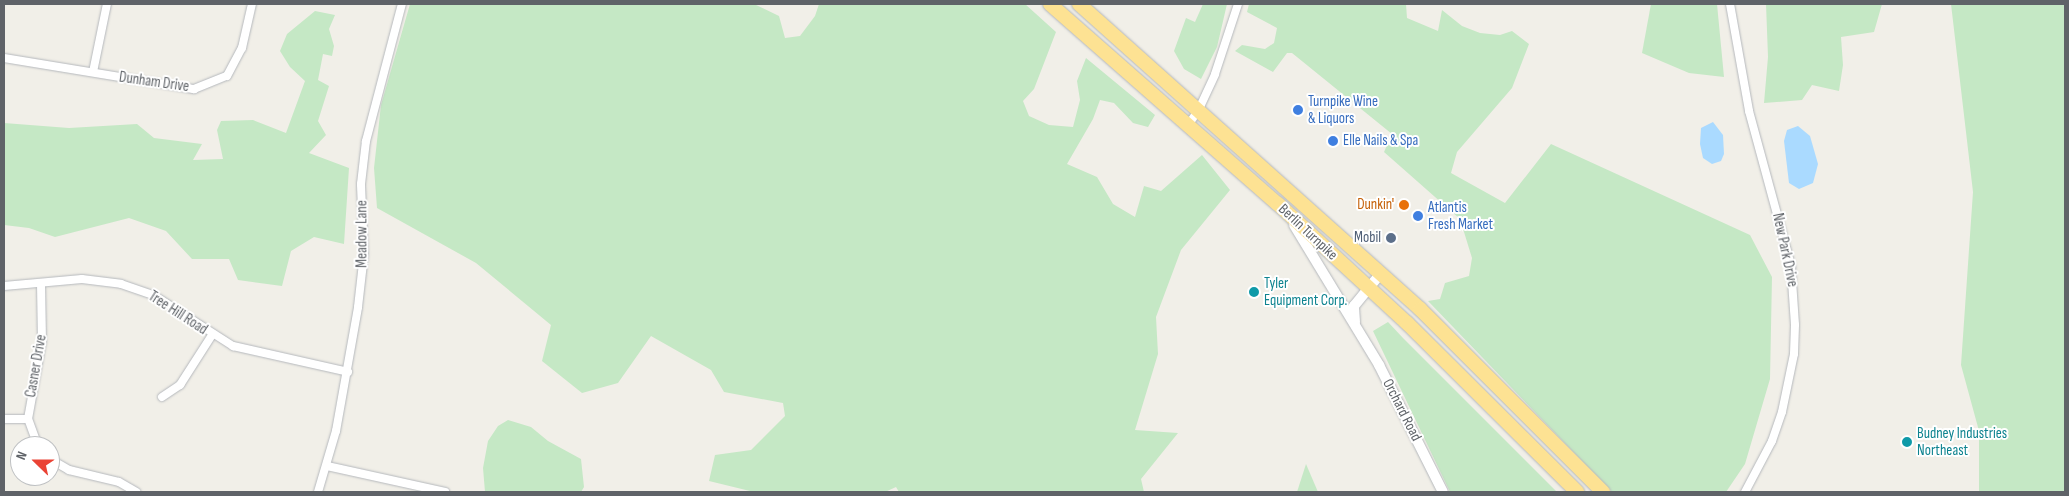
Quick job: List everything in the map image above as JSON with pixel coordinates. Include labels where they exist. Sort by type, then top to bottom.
[{"type":"highway","name":"Berlin Turnpike","points":[[1050,4],[1189,124],[1369,287],[1577,492]]},
{"type":"highway","name":"Berlin Turnpike","points":[[1079,4],[1381,273],[1603,492]]},
{"type":"street","points":[[93,72],[107,4]]},
{"type":"street","name":"Dunham Drive","points":[[4,58],[194,89],[227,76],[242,48],[252,4]]},
{"type":"street","name":"Meadow Lane","points":[[318,492],[327,466],[348,372],[364,254],[361,184],[364,148],[402,4]]},
{"type":"street","points":[[1189,124],[1199,109],[1238,4]]},
{"type":"street","name":"New Park Drive","points":[[1730,4],[1747,103],[1791,266],[1796,325],[1794,354],[1782,412],[1762,462],[1745,492]]},
{"type":"street","name":"Orchard Road","points":[[1278,204],[1312,251],[1359,330]]},
{"type":"street","name":"Orchard Road","points":[[1381,273],[1352,313],[1443,492]]},
{"type":"street","name":"Tree Hill Road","points":[[4,286],[82,279],[139,289],[180,311],[212,335],[248,352],[348,372]]},
{"type":"street","name":"Casner Drive","points":[[34,436],[28,419],[42,341],[41,284]]},
{"type":"street","points":[[162,397],[180,385],[212,335]]},
{"type":"street","points":[[4,419],[28,419]]},
{"type":"street","points":[[60,465],[69,470],[119,482],[136,492]]},
{"type":"street","points":[[327,466],[446,492]]},
{"type":"green space","points":[[410,4],[754,4],[779,16],[785,38],[800,36],[815,16],[819,4],[1025,4],[1056,32],[1034,89],[1023,101],[1029,116],[1049,125],[1073,127],[1080,100],[1077,81],[1086,58],[1155,115],[1148,127],[1133,123],[1114,103],[1100,100],[1093,119],[1067,164],[1097,177],[1113,204],[1135,217],[1144,186],[1161,191],[1202,155],[1230,190],[1181,250],[1156,317],[1158,354],[1135,430],[1178,433],[1141,479],[1144,492],[899,492],[896,487],[885,492],[754,492],[709,481],[715,455],[751,450],[785,416],[783,403],[724,392],[711,370],[651,336],[618,383],[582,393],[542,361],[551,325],[476,263],[377,208],[374,168],[381,105]]},
{"type":"green space","points":[[1203,4],[1227,4],[1217,47],[1201,79],[1184,69],[1174,51],[1186,18],[1195,22]]},
{"type":"green space","points":[[1249,4],[1406,4],[1407,18],[1438,31],[1442,10],[1462,26],[1480,33],[1500,35],[1512,31],[1529,44],[1512,88],[1457,152],[1451,173],[1505,203],[1551,144],[1750,235],[1772,277],[1770,379],[1745,464],[1726,492],[1612,492],[1428,301],[1440,299],[1445,283],[1469,276],[1472,258],[1460,219],[1384,152],[1392,134],[1292,53],[1287,53],[1273,72],[1235,51],[1242,45],[1265,49],[1274,43],[1277,28],[1247,12]]},
{"type":"green space","points":[[1651,4],[1717,4],[1724,77],[1689,73],[1642,53]]},
{"type":"green space","points":[[1766,4],[1882,4],[1874,32],[1841,37],[1843,65],[1839,91],[1812,85],[1802,100],[1764,103],[1768,57]]},
{"type":"green space","points":[[1951,4],[2065,4],[2065,492],[1979,492],[1979,431],[1961,365],[1973,192]]},
{"type":"green space","points":[[315,11],[335,15],[329,29],[334,46],[332,56],[323,54],[318,80],[329,86],[318,121],[326,135],[309,153],[349,168],[344,244],[314,237],[291,251],[282,286],[238,280],[229,259],[192,259],[166,231],[129,218],[55,237],[29,228],[4,225],[4,123],[69,128],[137,124],[154,138],[202,144],[193,160],[223,159],[217,130],[221,121],[253,120],[286,133],[305,81],[290,67],[280,51],[287,34]]},
{"type":"green space","points":[[1388,322],[1557,492],[1450,492],[1373,331]]},
{"type":"green space","points":[[508,420],[531,427],[548,441],[581,459],[584,487],[581,492],[485,492],[483,468],[488,441],[498,426]]},
{"type":"green space","points":[[1306,464],[1318,492],[1297,492]]},
{"type":"water","points":[[1713,122],[1723,135],[1724,154],[1721,161],[1712,164],[1703,158],[1700,144],[1701,128]]},
{"type":"water","points":[[1798,126],[1810,136],[1818,164],[1813,183],[1799,189],[1789,183],[1784,141],[1787,130]]},
{"type":"place","name":"Turnpike Wine & Liquors","points":[[1298,110]]},
{"type":"place","name":"Elle Nails & Spa","points":[[1333,141]]},
{"type":"place","name":"Dunkin'","points":[[1404,205]]},
{"type":"place","name":"Atlantis Fresh Market","points":[[1418,216]]},
{"type":"place","name":"Mobil","points":[[1391,238]]},
{"type":"place","name":"Tyler Equipment Corp.","points":[[1254,292]]},
{"type":"place","name":"Budney Industries Northeast","points":[[1907,442]]}]
